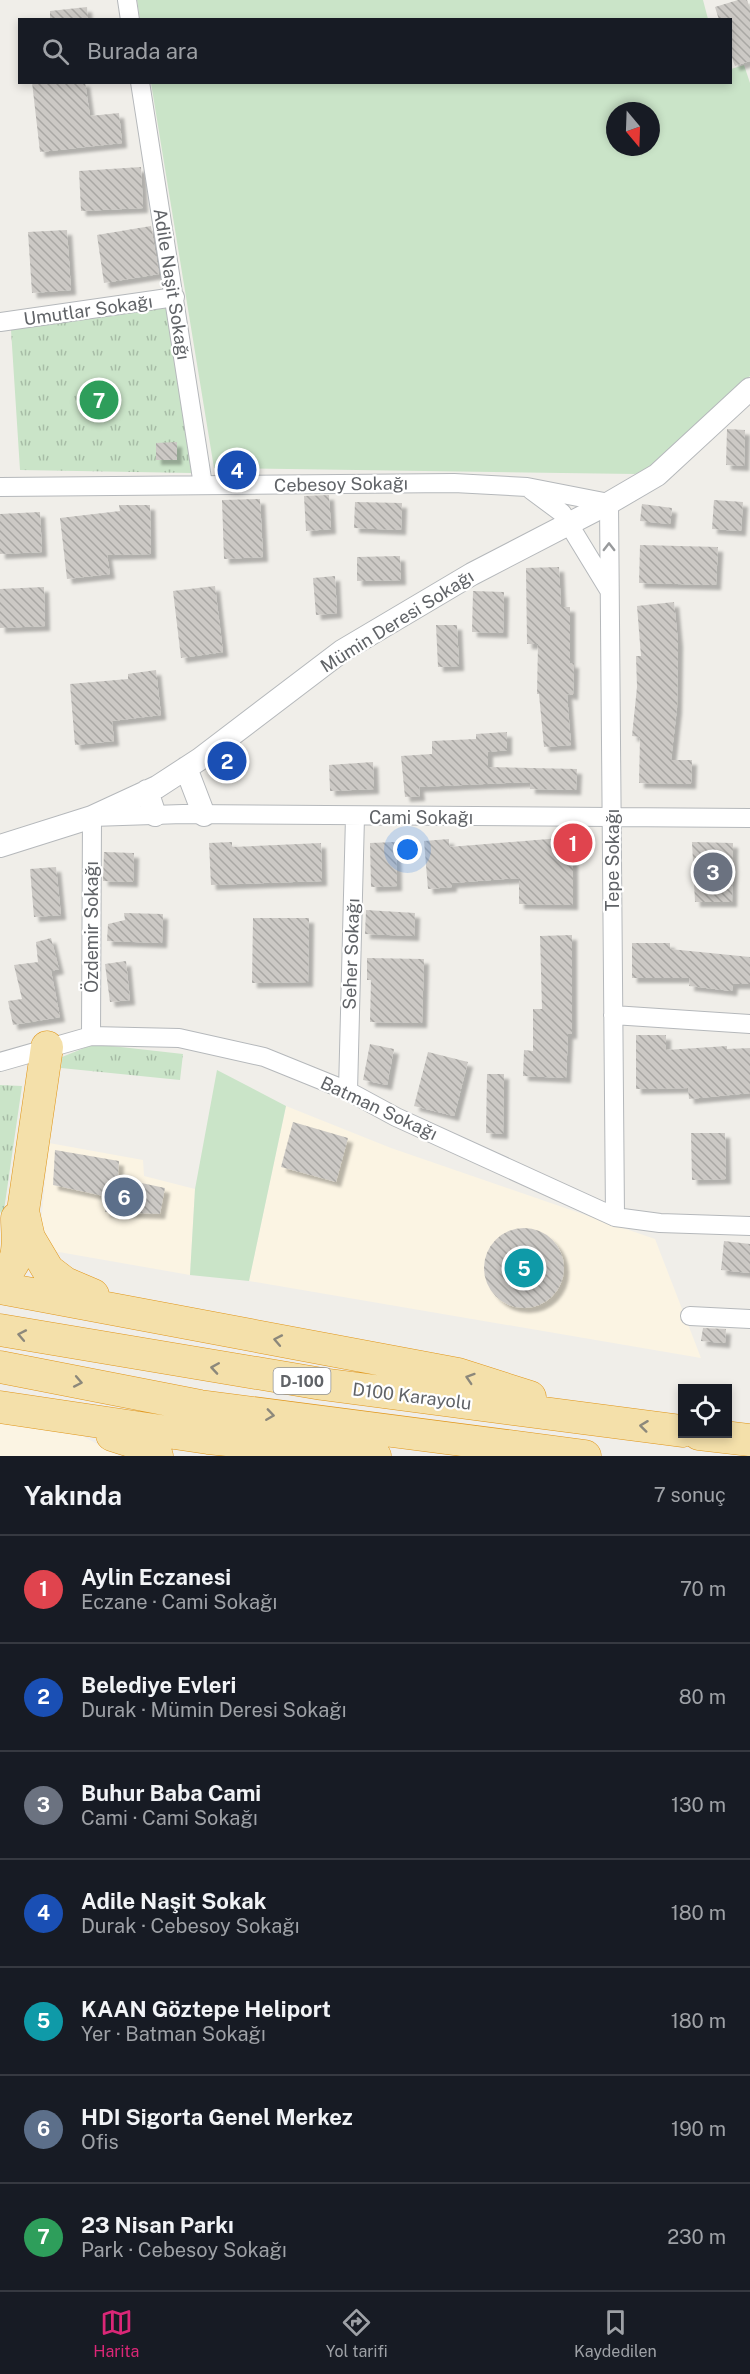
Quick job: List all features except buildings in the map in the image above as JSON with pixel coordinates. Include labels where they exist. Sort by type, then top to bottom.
[{"type":"highway","points":[[0,1275],[12,1267],[18,1251],[21,1196],[42,1049]]},
{"type":"highway","points":[[21,1196],[29,1238],[48,1270],[65,1283],[129,1312]]},
{"type":"highway","points":[[0,1288],[458,1374],[605,1422]]},
{"type":"highway","name":"D100 Karayolu","points":[[0,1330],[322,1384],[678,1431]]},
{"type":"highway","name":"D100 Karayolu","points":[[0,1367],[200,1406],[585,1456]]},
{"type":"highway","points":[[0,1407],[48,1414],[173,1446],[375,1456]]},
{"type":"highway","points":[[732,1438],[750,1440]]},
{"type":"street","points":[[127,0],[130,18]]},
{"type":"street","name":"Adile Naşit Sokağı","points":[[140,84],[203,485]]},
{"type":"street","name":"Umutlar Sokağı","points":[[0,322],[175,297]]},
{"type":"street","name":"Mümin Deresi Sokağı","points":[[0,846],[92,818],[147,791],[186,768],[342,651],[566,519],[609,503],[657,475],[750,389]]},
{"type":"street","name":"Cebesoy Sokağı","points":[[0,488],[454,483],[527,488],[570,494],[609,503]]},
{"type":"street","points":[[527,488],[566,519]]},
{"type":"street","points":[[570,494],[562,503],[566,519],[609,591]]},
{"type":"street","name":"Tepe Sokağı","points":[[609,503],[615,1217]]},
{"type":"street","points":[[186,768],[204,815]]},
{"type":"street","points":[[147,791],[155,815]]},
{"type":"street","name":"Cami Sokağı","points":[[92,818],[155,815],[355,817],[612,815],[750,818]]},
{"type":"street","name":"Seher Sokağı","points":[[348,1091],[355,817]]},
{"type":"street","name":"Özdemir Sokağı","points":[[91,1036],[92,818]]},
{"type":"street","points":[[613,1015],[750,1024]]},
{"type":"street","name":"Batman Sokağı","points":[[0,1062],[91,1036],[179,1038],[264,1057],[348,1091],[396,1117],[615,1217],[660,1223],[750,1226]]},
{"type":"street","points":[[690,1316],[750,1319]]},
{"type":"shaded area","points":[[286,1106],[391,1148],[655,1239],[701,1358],[249,1281]]},
{"type":"shaded area","points":[[49,1143],[143,1160],[144,1176],[195,1189],[190,1275],[53,1251],[41,1223]]},
{"type":"shaded area","points":[[0,1417],[79,1434],[119,1456],[0,1456]]},
{"type":"green space","points":[[137,0],[703,0],[708,18],[140,18]]},
{"type":"green space","points":[[744,65],[750,83],[750,376],[650,467],[635,474],[214,468],[151,84],[732,84],[732,69]]},
{"type":"green space","points":[[169,306],[192,473],[20,470],[11,330]]},
{"type":"green space","points":[[94,1044],[183,1054],[180,1080],[61,1068],[62,1057]]},
{"type":"green space","points":[[217,1070],[286,1106],[249,1281],[190,1275],[195,1189]]},
{"type":"green space","points":[[0,1085],[22,1086],[3,1217],[0,1211]]},
{"type":"place","name":"23 Nisan Parkı","points":[[99,400]]},
{"type":"place","name":"Adile Naşit Sokak","points":[[237,470]]},
{"type":"place","name":"Belediye Evleri","points":[[227,761]]},
{"type":"place","name":"Aylin Eczanesi","points":[[573,843]]},
{"type":"place","name":"Buhur Baba Cami","points":[[713,872]]},
{"type":"place","name":"HDI Sigorta Genel Merkez","points":[[124,1197]]},
{"type":"place","name":"KAAN Göztepe Heliport","points":[[524,1268]]}]
